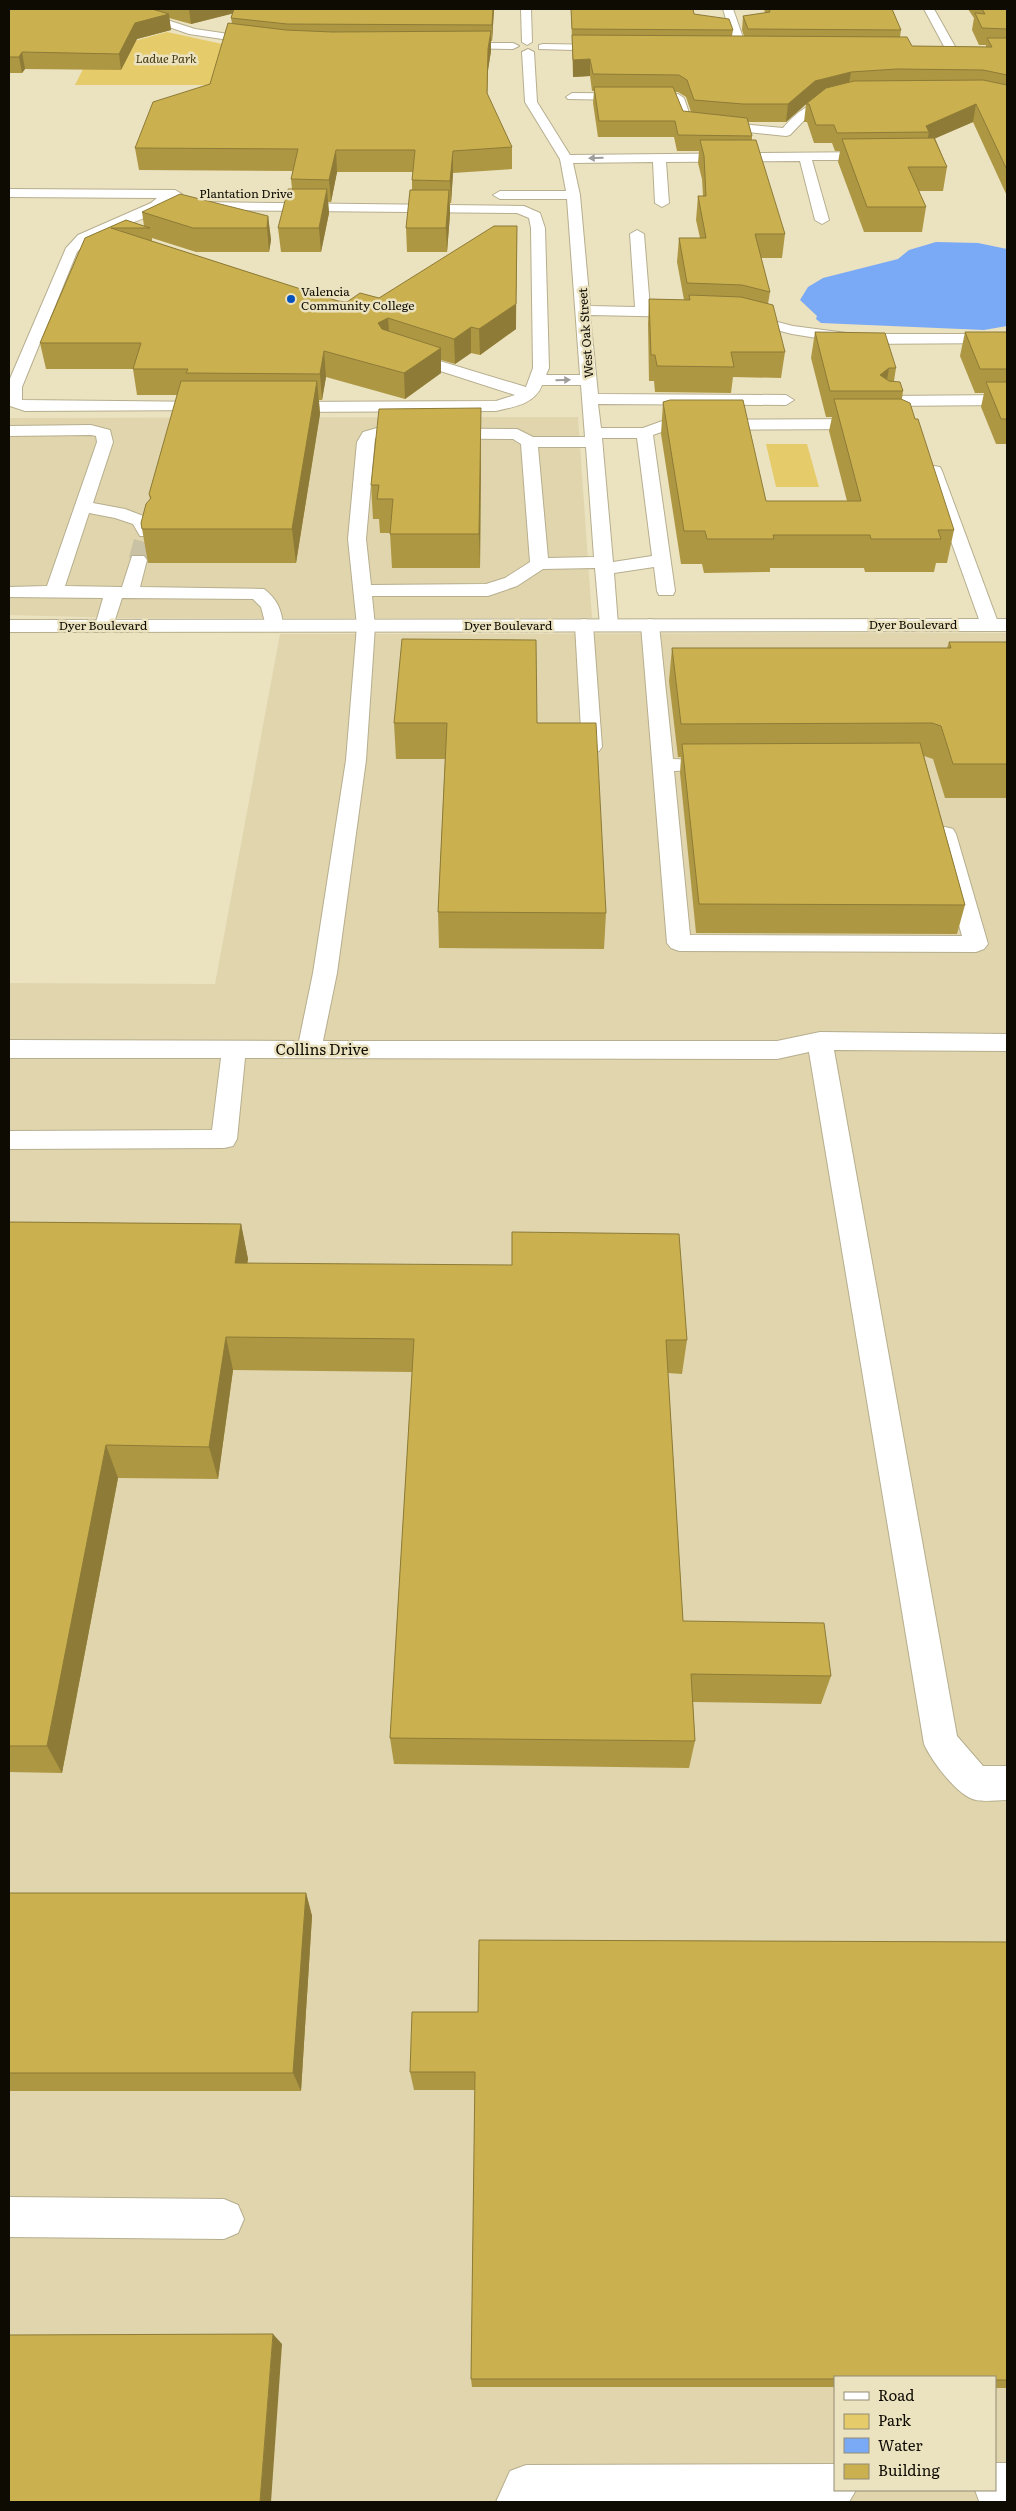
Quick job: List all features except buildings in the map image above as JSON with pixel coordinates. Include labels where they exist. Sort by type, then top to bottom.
[{"type":"street","points":[[123,9],[194,32],[276,44]]},
{"type":"street","name":"West Oak Street","points":[[526,9],[531,102],[566,159],[574,195],[585,310],[609,625]]},
{"type":"street","points":[[728,9],[740,49]]},
{"type":"street","points":[[929,9],[951,50]]},
{"type":"street","points":[[447,46],[621,48]]},
{"type":"street","points":[[572,97],[678,98],[686,122],[786,132]]},
{"type":"street","points":[[765,157],[800,116],[819,102],[852,99]]},
{"type":"street","points":[[566,159],[892,156]]},
{"type":"street","points":[[805,157],[822,220]]},
{"type":"street","points":[[659,158],[662,203]]},
{"type":"street","name":"Plantation Drive","points":[[9,193],[168,194],[371,201]]},
{"type":"street","points":[[168,194],[156,206],[83,238],[71,251],[14,387],[13,398],[16,403],[26,406],[222,407]]},
{"type":"street","points":[[482,195],[574,195]]},
{"type":"street","points":[[156,206],[371,201],[512,209],[526,211],[534,216],[538,228],[545,283],[541,368],[537,380],[527,394],[512,403],[478,408],[271,407]]},
{"type":"street","points":[[369,224],[371,201]]},
{"type":"street","points":[[102,230],[121,235]]},
{"type":"street","points":[[638,234],[644,311]]},
{"type":"street","points":[[566,283],[582,282]]},
{"type":"street","points":[[585,310],[696,313]]},
{"type":"street","points":[[731,316],[792,330],[854,340],[1007,340]]},
{"type":"street","points":[[389,350],[527,394]]},
{"type":"street","points":[[537,380],[590,380]]},
{"type":"street","points":[[591,399],[786,400]]},
{"type":"street","points":[[885,401],[1007,400]]},
{"type":"street","points":[[309,1050],[325,973],[356,760],[366,626],[357,539],[365,442],[369,435],[377,433],[517,434],[529,442],[645,433],[665,425],[880,424]]},
{"type":"street","points":[[9,431],[91,430],[104,433],[105,442],[54,592]]},
{"type":"street","points":[[645,433],[666,591]]},
{"type":"street","points":[[529,442],[540,564]]},
{"type":"street","points":[[927,452],[998,625]]},
{"type":"street","points":[[83,507],[119,513],[140,521],[146,532]]},
{"type":"street","points":[[104,626],[138,560]]},
{"type":"street","points":[[363,591],[488,590],[511,582],[540,564],[604,566],[662,560]]},
{"type":"street","points":[[9,592],[257,593],[266,599],[273,608],[274,626]]},
{"type":"street","points":[[584,625],[592,747]]},
{"type":"street","points":[[650,625],[679,943],[976,944],[938,811]]},
{"type":"street","name":"Dyer Boulevard","points":[[9,626],[998,625]]},
{"type":"street","points":[[663,765],[740,765]]},
{"type":"street","points":[[820,1041],[941,1744],[975,1783],[1007,1783]]},
{"type":"street","name":"Collins Drive","points":[[9,1049],[778,1050],[820,1041],[1007,1042]]},
{"type":"street","points":[[9,1140],[224,1139],[234,1050]]},
{"type":"street","points":[[9,2216],[224,2219]]},
{"type":"street","points":[[518,2502],[526,2488],[773,2494],[834,2486]]},
{"type":"shaded area","points":[[578,417],[592,618],[122,618],[9,615],[9,418]]},
{"type":"shaded area","points":[[1007,633],[1007,2502],[9,2502],[9,983],[215,984],[280,634]]},
{"type":"green space","name":"Ladue Park","points":[[167,32],[227,45],[214,85],[75,85],[91,53]]},
{"type":"green space","points":[[766,444],[807,444],[819,487],[776,487]]},
{"type":"water","points":[[936,242],[978,243],[1007,249],[1007,326],[984,330],[821,323],[816,319],[817,316],[800,300],[808,287],[823,278],[898,259],[909,250]]},
{"type":"tunnel","points":[[138,560],[146,532]]},
{"type":"place","name":"Valencia Community College","points":[[291,299]]}]
